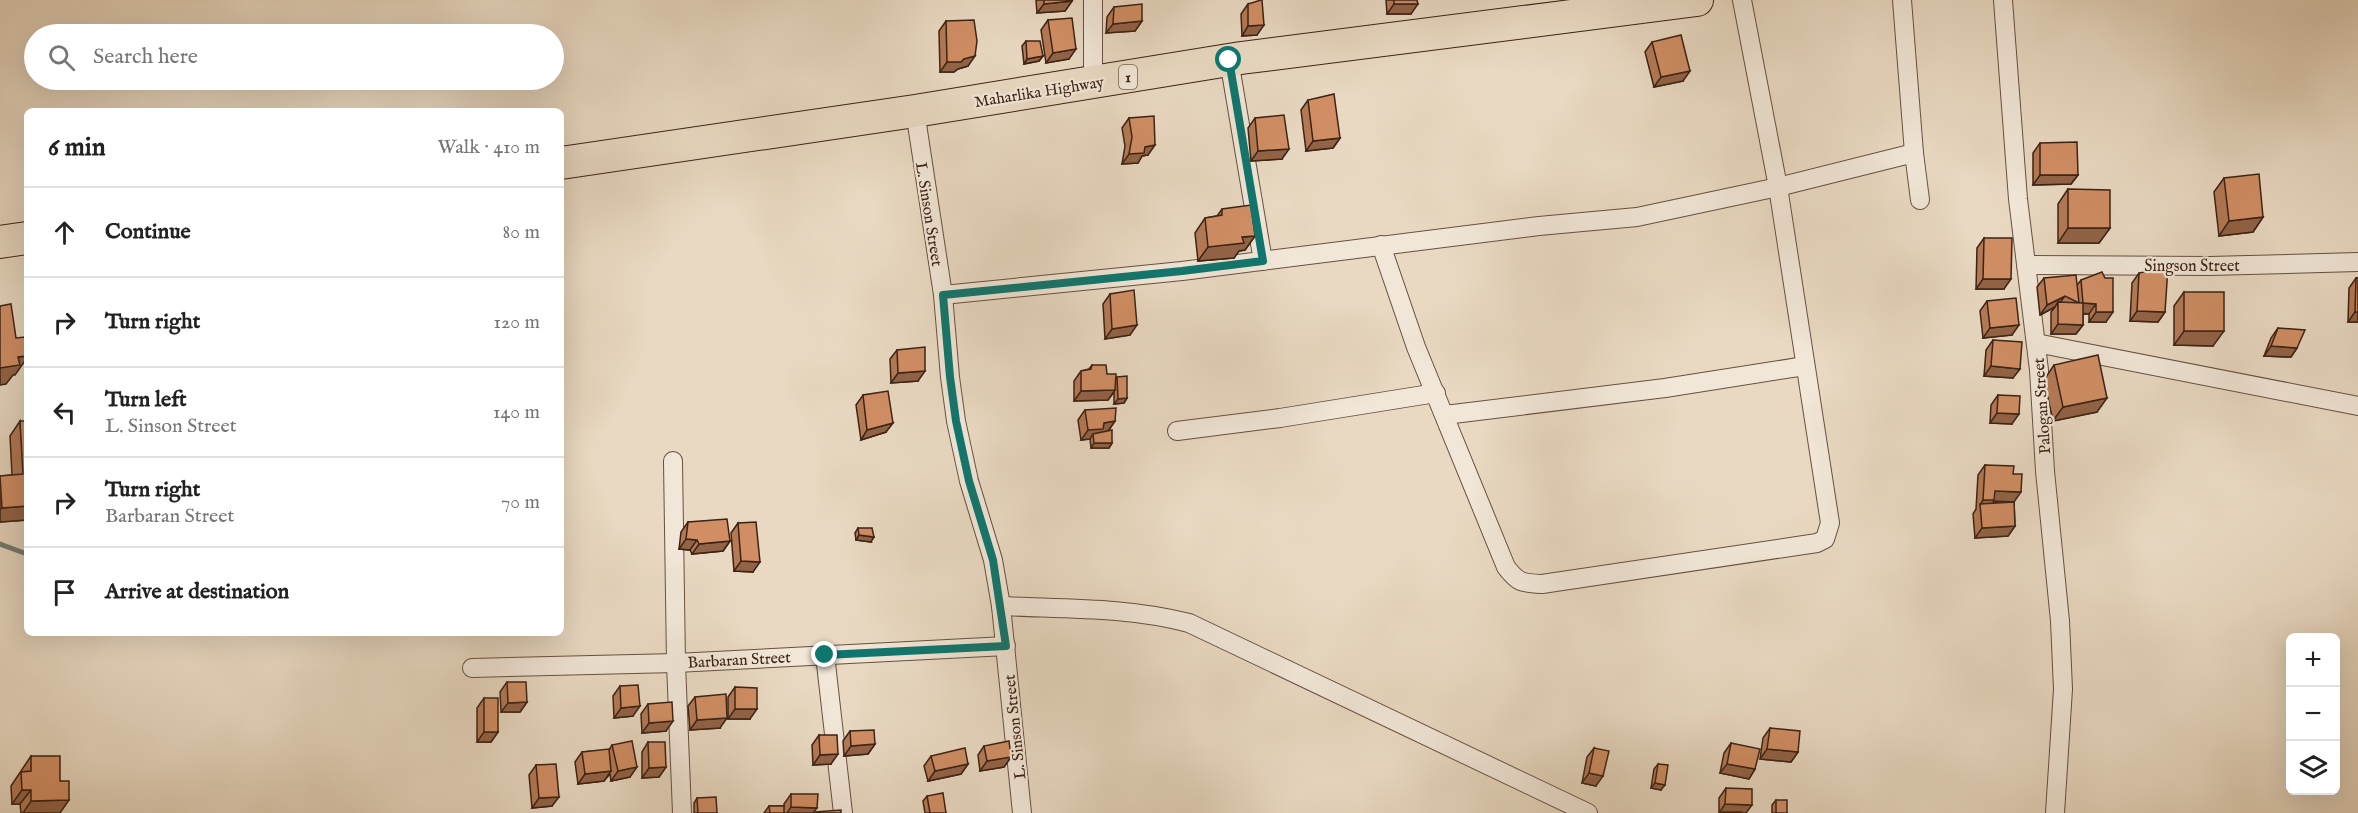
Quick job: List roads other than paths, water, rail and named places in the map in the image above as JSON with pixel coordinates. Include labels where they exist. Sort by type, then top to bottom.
[{"type":"highway","name":"Maharlika Highway","points":[[564,163],[915,111],[1229,60],[1697,0]]},
{"type":"highway","points":[[0,242],[24,238]]},
{"type":"street","points":[[1093,0],[1093,82]]},
{"type":"street","points":[[1381,245],[1416,347],[1506,567],[1516,580],[1526,584],[1542,584],[1817,543],[1825,539],[1830,523],[1778,187],[1742,0]]},
{"type":"street","points":[[1902,0],[1920,200]]},
{"type":"street","name":"Palogan Street","points":[[2003,0],[2018,199],[2036,343],[2060,621],[2063,689],[2055,813]]},
{"type":"street","points":[[1229,60],[1263,261]]},
{"type":"street","name":"L. Sinson Street","points":[[915,111],[943,295],[950,377],[960,442],[969,481],[993,560],[1006,646],[1022,813]]},
{"type":"street","points":[[943,295],[1182,271],[1539,226],[1637,217],[1778,187],[1914,153]]},
{"type":"street","name":"Singson Street","points":[[2026,265],[2210,266],[2358,262]]},
{"type":"street","points":[[2036,343],[2358,406]]},
{"type":"street","points":[[1445,415],[1665,388],[1805,366]]},
{"type":"street","points":[[1177,431],[1291,417],[1436,393]]},
{"type":"street","points":[[673,461],[676,663],[682,813]]},
{"type":"street","points":[[1000,606],[1119,611],[1161,615],[1190,623],[1588,813]]},
{"type":"street","name":"Barbaran Street","points":[[472,668],[676,663],[1006,646]]},
{"type":"street","points":[[825,655],[843,813]]},
{"type":"waterway","points":[[0,544],[24,553]]}]
